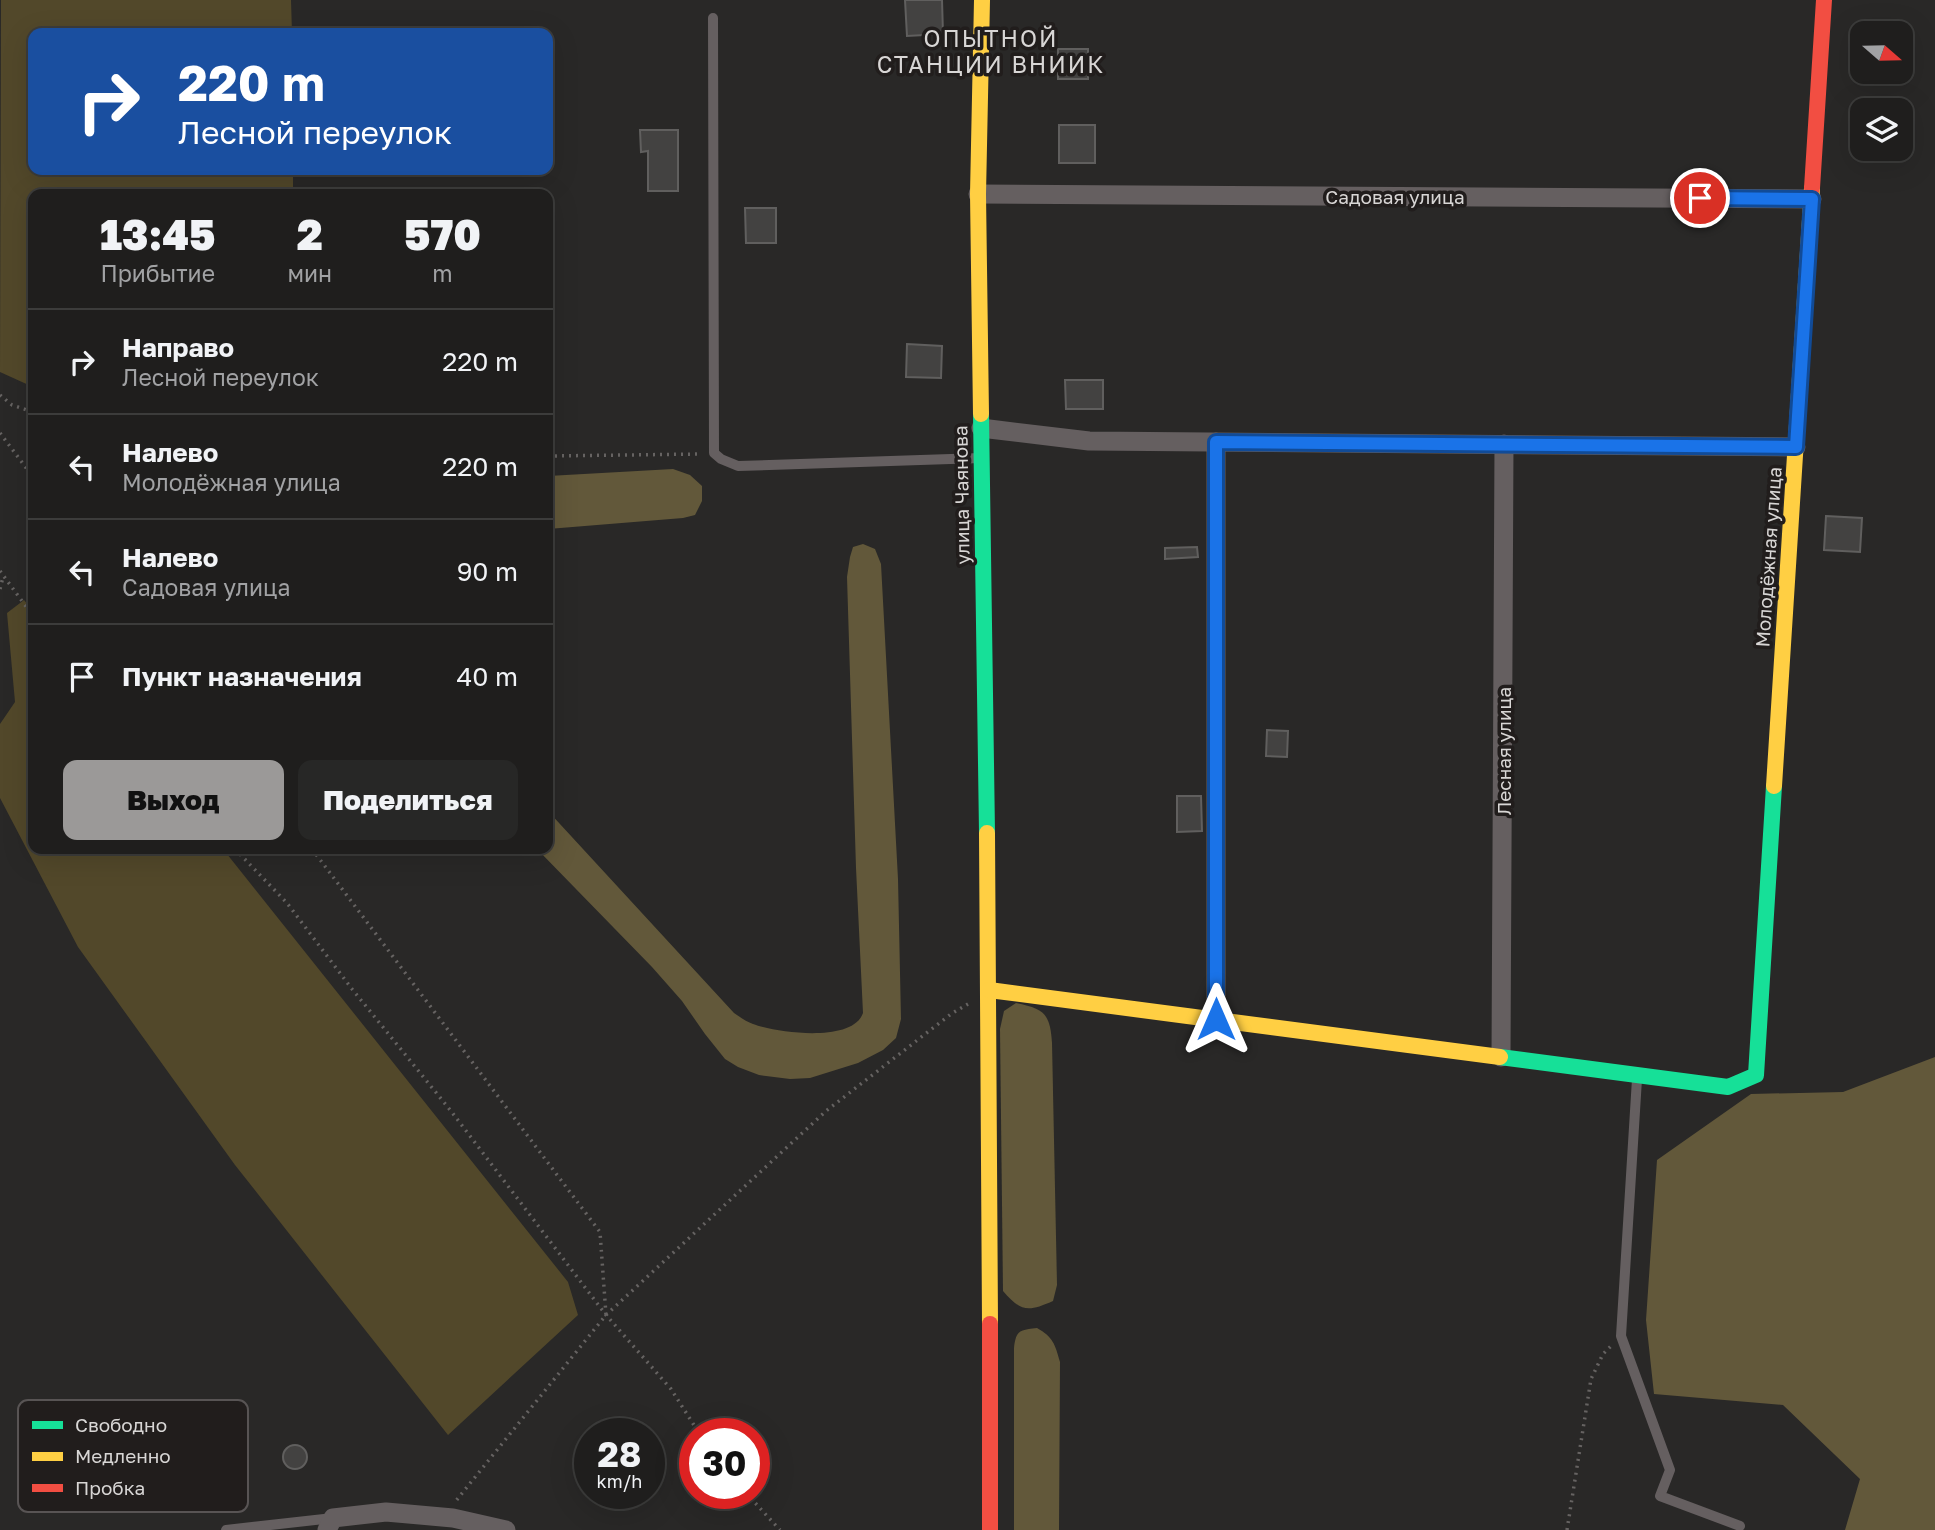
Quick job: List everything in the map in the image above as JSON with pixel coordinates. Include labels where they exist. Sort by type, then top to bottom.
[{"type":"street","name":"улица Чаянова","points":[[982,0],[978,194],[989,990],[990,1530]]},
{"type":"street","name":"Молодёжная улица","points":[[1637,1075],[1728,1087],[1756,1076],[1824,0]]},
{"type":"street","name":"Садовая улица","points":[[978,194],[1812,199]]},
{"type":"street","points":[[981,428],[1089,441],[1796,447]]},
{"type":"street","points":[[1216,442],[1216,1019]]},
{"type":"street","name":"Лесная улица","points":[[1501,1057],[1504,444]]},
{"type":"street","points":[[989,990],[1637,1075]]},
{"type":"street","points":[[330,1524],[386,1512],[453,1518],[506,1530]]},
{"type":"lane","points":[[713,18],[714,453],[738,466],[981,458]]},
{"type":"lane","points":[[1637,1075],[1621,1336],[1670,1470],[1660,1496],[1740,1526]]},
{"type":"lane","points":[[226,1530],[330,1524]]},
{"type":"path","points":[[0,395],[12,405],[28,410]]},
{"type":"path","points":[[0,433],[28,470]]},
{"type":"path","points":[[553,456],[714,453]]},
{"type":"path","points":[[0,571],[28,609]]},
{"type":"path","points":[[0,589],[4,576]]},
{"type":"path","points":[[240,854],[288,903],[606,1315],[671,1390],[689,1418]]},
{"type":"path","points":[[316,854],[600,1232],[606,1315]]},
{"type":"path","points":[[453,1518],[456,1499],[606,1315],[826,1111],[951,1014],[989,990]]},
{"type":"path","points":[[1567,1530],[1591,1379],[1604,1354],[1621,1336]]},
{"type":"path","points":[[761,1509],[780,1530]]},
{"type":"shaded area","points":[[1,0],[291,0],[292,28],[28,28],[28,175],[293,175],[293,189],[28,189],[28,385],[0,372]]},
{"type":"shaded area","points":[[673,469],[690,475],[702,486],[702,501],[695,515],[683,518],[553,529],[553,476]]},
{"type":"shaded area","points":[[863,544],[875,549],[881,564],[898,879],[901,1019],[896,1038],[883,1050],[858,1063],[810,1078],[790,1079],[759,1075],[725,1059],[682,1001],[652,967],[542,854],[553,854],[553,816],[734,1013],[746,1021],[779,1030],[813,1033],[845,1029],[856,1022],[863,1013],[847,577],[853,547]]},
{"type":"shaded area","points":[[24,600],[28,605],[28,851],[0,798],[0,724],[15,702],[7,613]]},
{"type":"shaded area","points":[[29,854],[227,854],[568,1282],[578,1315],[448,1435],[235,1165],[78,947]]},
{"type":"shaded area","points":[[1016,1003],[1044,1014],[1052,1043],[1057,1285],[1053,1301],[1031,1308],[1015,1303],[1003,1291],[1000,1029],[1004,1011]]},
{"type":"shaded area","points":[[1935,1057],[1935,1530],[1845,1530],[1860,1479],[1783,1405],[1654,1394],[1646,1320],[1657,1160],[1751,1094],[1843,1092]]},
{"type":"shaded area","points":[[1037,1328],[1053,1342],[1060,1362],[1059,1530],[1014,1530],[1014,1348],[1020,1332]]},
{"type":"building","points":[[905,0],[942,0],[943,34],[907,36]]},
{"type":"building","points":[[1058,49],[1088,49],[1088,79],[1058,79]]},
{"type":"building","points":[[1059,125],[1095,125],[1095,163],[1059,163]]},
{"type":"building","points":[[640,130],[678,130],[678,191],[648,191],[648,151],[641,152]]},
{"type":"building","points":[[745,208],[776,208],[776,243],[746,243]]},
{"type":"building","points":[[907,344],[942,346],[941,378],[906,377]]},
{"type":"building","points":[[1065,380],[1103,380],[1103,409],[1066,409]]},
{"type":"building","points":[[1826,516],[1862,518],[1860,552],[1824,550]]},
{"type":"building","points":[[1197,547],[1198,557],[1165,559],[1165,548]]},
{"type":"building","points":[[1267,730],[1288,731],[1287,757],[1266,756]]},
{"type":"building","points":[[1177,796],[1201,796],[1202,831],[1177,832]]},
{"type":"building","points":[[295,1445],[304,1448],[307,1457],[304,1466],[295,1469],[286,1466],[283,1457],[286,1448]]},
{"type":"traffic: fast","points":[[981,414],[987,833]]},
{"type":"traffic: fast","points":[[1500,1057],[1728,1087],[1756,1075],[1774,786]]},
{"type":"traffic: slow","points":[[981,414],[978,194],[982,0]]},
{"type":"traffic: slow","points":[[1774,786],[1812,188]]},
{"type":"traffic: slow","points":[[987,833],[990,1324]]},
{"type":"traffic: slow","points":[[989,990],[1500,1057]]},
{"type":"traffic: jam","points":[[1812,188],[1824,0]]},
{"type":"traffic: jam","points":[[990,1324],[990,1530]]},
{"type":"district","name":"ОПЫТНОЙ СТАНЦИИ ВНИИК","points":[[991,51]]},
{"type":"route","points":[[1216,1019],[1216,442],[1796,447],[1812,199],[1700,198]]}]
